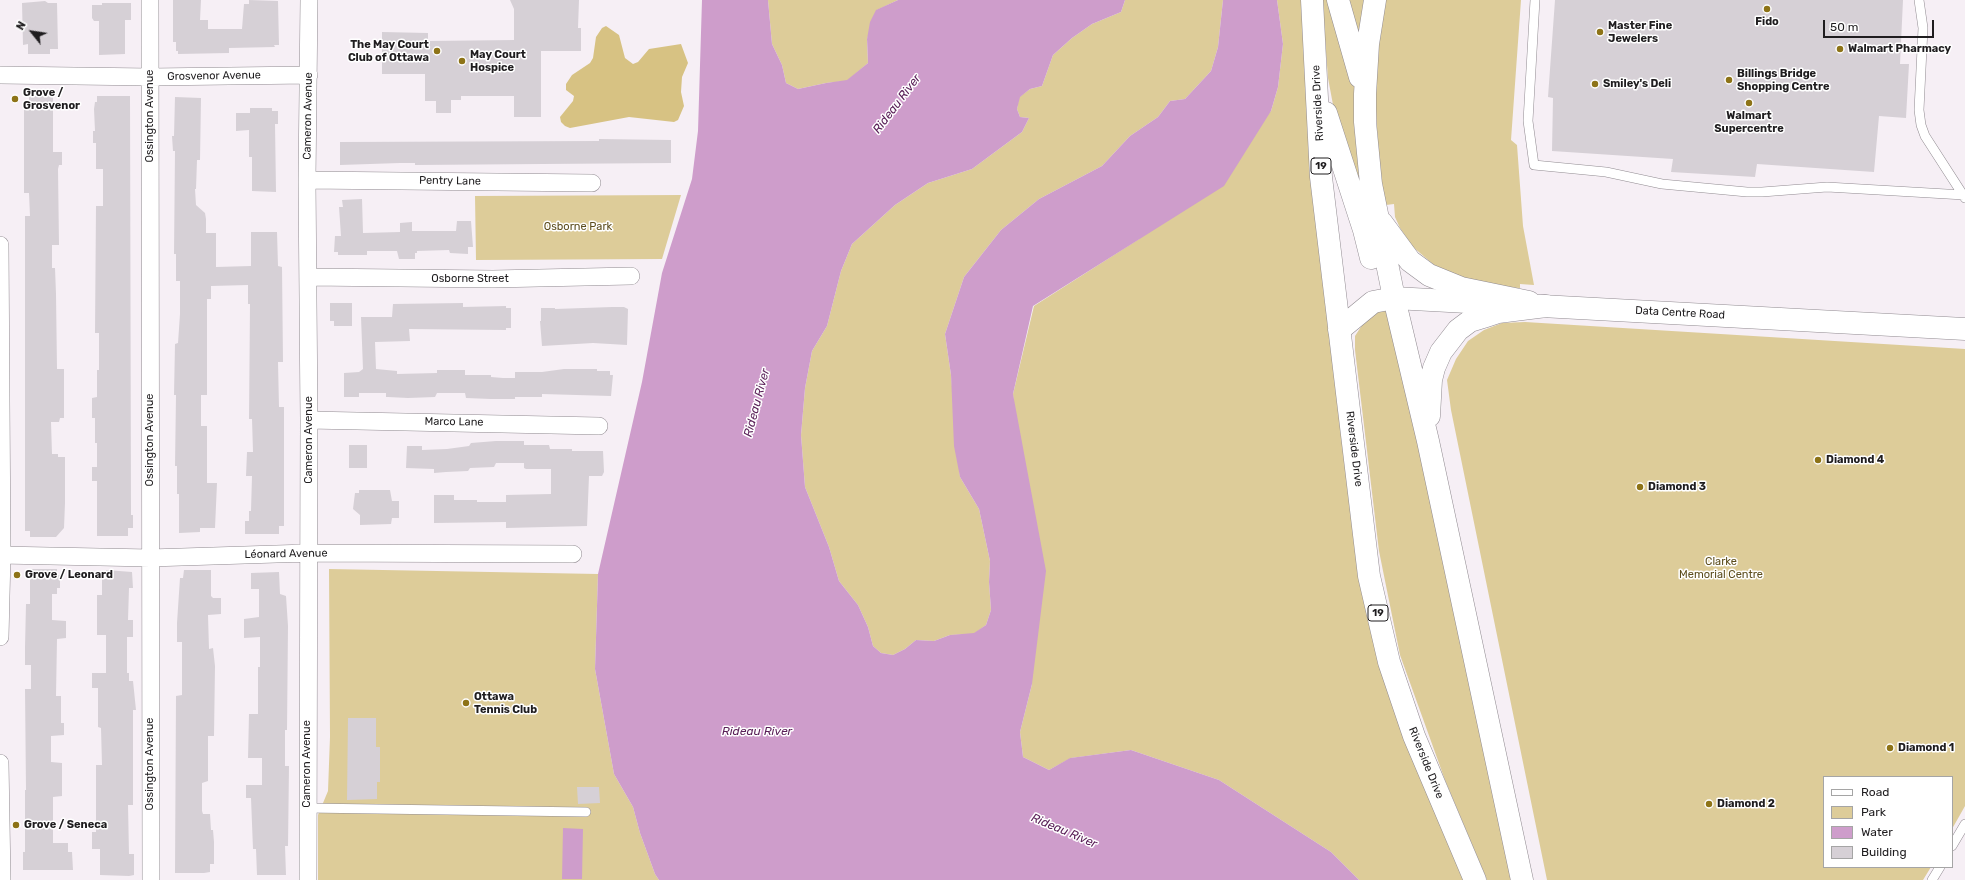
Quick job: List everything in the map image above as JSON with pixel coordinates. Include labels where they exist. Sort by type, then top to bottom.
[{"type":"main road","name":"Riverside Drive","points":[[1312,0],[1321,177],[1369,576],[1389,662],[1414,736],[1475,880]]},
{"type":"main road","points":[[1338,0],[1365,94]]},
{"type":"main road","points":[[1375,0],[1368,44],[1365,94],[1367,153],[1376,215],[1428,441],[1522,880]]},
{"type":"main road","points":[[1317,86],[1364,230],[1376,281],[1380,289],[1394,298]]},
{"type":"main road","points":[[1376,215],[1410,261],[1429,275],[1461,288],[1546,306]]},
{"type":"main road","name":"Data Centre Road","points":[[1339,330],[1373,302],[1394,298],[1965,329]]},
{"type":"main road","points":[[1428,441],[1430,396],[1434,368],[1441,352],[1458,330],[1483,316],[1498,312],[1546,306]]},
{"type":"street","name":"Ossington Avenue","points":[[150,0],[151,880]]},
{"type":"street","name":"Cameron Avenue","points":[[308,880],[309,420],[307,180],[309,0]]},
{"type":"street","name":"Grosvenor Avenue","points":[[0,75],[150,77],[309,75]]},
{"type":"street","name":"Pentry Lane","points":[[307,180],[592,184]]},
{"type":"street","points":[[0,245],[0,637]]},
{"type":"street","name":"Osborne Street","points":[[308,277],[493,280],[631,276]]},
{"type":"street","name":"Marco Lane","points":[[309,420],[599,426]]},
{"type":"street","name":"Léonard Avenue","points":[[1,555],[150,558],[308,553],[573,554]]},
{"type":"street","points":[[0,763],[2,880]]},
{"type":"lane","points":[[1535,0],[1528,120],[1534,165],[1606,172],[1662,184],[1747,192],[1827,187],[1964,196]]},
{"type":"lane","points":[[1920,0],[1923,28],[1919,110],[1921,125],[1925,136],[1964,196]]},
{"type":"lane","points":[[307,808],[586,812]]},
{"type":"lane","points":[[1953,844],[1965,824]]},
{"type":"lane","points":[[1932,880],[1939,868]]},
{"type":"green space","points":[[768,0],[898,0],[877,10],[867,39],[868,63],[847,81],[826,83],[798,89],[786,83],[782,65],[772,44]]},
{"type":"green space","points":[[1125,0],[1223,0],[1218,47],[1211,71],[1185,99],[1170,101],[1158,117],[1130,136],[1102,166],[1039,199],[1001,230],[964,277],[945,334],[951,375],[960,477],[979,509],[990,561],[989,582],[991,610],[986,625],[974,634],[950,635],[934,641],[916,640],[905,649],[893,655],[881,653],[873,646],[868,627],[858,605],[839,581],[829,547],[805,487],[801,435],[805,388],[812,351],[827,326],[841,271],[852,244],[895,205],[928,183],[972,169],[1022,132],[1029,118],[1020,117],[1017,109],[1019,97],[1030,89],[1042,86],[1053,55],[1072,38],[1092,24],[1121,12]]},
{"type":"green space","points":[[1277,0],[1303,0],[1321,269],[1336,308],[1369,576],[1475,880],[1359,880],[1331,852],[1219,780],[1131,750],[1071,758],[1049,770],[1023,757],[1020,732],[1032,684],[1013,394],[1034,306],[1139,239],[1271,111],[1278,87],[1283,44]]},
{"type":"green space","points":[[1322,0],[1367,0],[1360,192],[1334,110],[1328,78]]},
{"type":"green space","points":[[1385,0],[1521,0],[1511,140],[1517,145],[1523,226],[1534,285],[1520,284],[1520,288],[1476,286],[1432,269],[1434,265],[1413,247],[1400,228],[1395,217],[1394,204],[1386,205],[1379,167],[1375,89],[1377,52]]},
{"type":"green space","name":"Osborne Park","points":[[681,195],[662,259],[476,260],[475,196]]},
{"type":"green space","points":[[1385,310],[1393,326],[1511,880],[1487,880],[1445,780],[1400,655],[1379,551],[1355,350],[1355,336],[1368,316],[1375,311]]},
{"type":"green space","name":"Clarke Memorial Centre","points":[[1525,322],[1965,349],[1965,806],[1953,827],[1953,776],[1823,776],[1823,868],[1930,868],[1923,880],[1547,880],[1451,410],[1447,380],[1456,359],[1468,341],[1484,330],[1502,323]]},
{"type":"green space","name":"Ottawa Tennis Club","points":[[329,569],[598,574],[595,669],[614,774],[633,807],[640,833],[655,874],[659,880],[318,880],[318,815],[328,791],[330,737]]},
{"type":"shaded area","points":[[606,26],[619,35],[625,58],[633,64],[638,62],[649,49],[681,44],[688,63],[682,77],[681,92],[684,106],[678,120],[674,122],[629,117],[570,128],[561,122],[560,117],[573,101],[574,96],[566,90],[566,84],[572,75],[590,63],[593,58],[596,37],[602,28]]},
{"type":"water","name":"Rideau River","points":[[702,0],[768,0],[772,44],[782,65],[786,83],[798,89],[847,80],[868,63],[867,39],[870,22],[876,10],[898,0],[1125,0],[1121,12],[1092,24],[1072,38],[1053,55],[1042,86],[1030,89],[1020,97],[1017,109],[1020,117],[1029,118],[1022,132],[972,169],[928,183],[895,205],[852,244],[841,271],[827,326],[812,351],[805,388],[801,435],[805,487],[829,547],[839,581],[858,605],[868,627],[873,646],[881,653],[893,655],[905,649],[916,640],[934,641],[950,635],[974,633],[986,625],[991,610],[989,582],[990,561],[979,509],[960,477],[954,446],[951,375],[945,334],[964,277],[1001,230],[1039,199],[1102,166],[1130,136],[1158,117],[1170,101],[1185,99],[1211,71],[1218,47],[1223,0],[1277,0],[1283,44],[1278,87],[1271,111],[1224,186],[1033,306],[1013,394],[1046,571],[1032,684],[1020,732],[1023,757],[1049,770],[1070,758],[1131,750],[1219,780],[1331,852],[1359,880],[659,880],[655,874],[640,833],[633,807],[614,774],[595,669],[598,574],[642,382],[662,273],[692,179],[698,131]]},
{"type":"water","points":[[563,828],[583,829],[582,879],[562,879]]},
{"type":"building","points":[[173,0],[201,0],[200,20],[208,20],[208,29],[242,29],[244,4],[249,4],[249,0],[278,1],[279,45],[274,45],[275,47],[229,48],[229,53],[178,54],[178,51],[176,51],[176,42],[173,42]]},
{"type":"building","name":"May Court Hospice","points":[[510,0],[579,0],[578,28],[581,28],[581,51],[541,51],[541,117],[514,117],[514,96],[461,96],[461,100],[451,100],[451,113],[436,113],[436,101],[425,101],[425,74],[382,74],[382,32],[428,33],[428,41],[514,40],[514,9]]},
{"type":"building","name":"Billings Bridge Shopping Centre","points":[[1555,0],[1903,0],[1900,64],[1909,64],[1906,118],[1879,116],[1874,172],[1757,164],[1755,177],[1671,172],[1673,159],[1552,151],[1553,98],[1548,97]]},
{"type":"building","points":[[45,1],[48,3],[57,3],[58,49],[50,49],[50,54],[28,54],[28,44],[23,45],[22,3]]},
{"type":"building","points":[[102,3],[131,3],[131,20],[125,20],[125,54],[99,55],[99,21],[94,21],[92,18],[92,5],[102,5]]},
{"type":"building","points":[[29,96],[53,96],[53,152],[62,152],[62,165],[59,165],[58,169],[59,245],[52,245],[52,268],[55,268],[57,369],[64,369],[64,418],[60,418],[59,422],[51,422],[52,454],[58,454],[58,457],[65,457],[64,528],[56,537],[30,537],[30,531],[25,531],[25,216],[30,216],[29,193],[24,193],[24,109],[29,106]]},
{"type":"building","points":[[97,96],[130,96],[131,515],[133,515],[133,528],[128,528],[128,536],[97,536],[97,481],[92,481],[92,467],[97,467],[97,443],[95,443],[95,418],[92,418],[92,398],[97,397],[97,370],[99,370],[99,333],[95,333],[96,206],[103,206],[103,169],[96,169],[96,143],[93,143],[93,131],[95,131],[94,109],[95,102],[97,102]]},
{"type":"building","points":[[175,97],[201,98],[200,160],[197,160],[195,189],[196,205],[205,213],[206,233],[216,233],[216,267],[251,266],[251,232],[277,232],[278,266],[282,267],[283,362],[278,362],[279,407],[284,407],[284,526],[279,526],[279,534],[245,534],[245,521],[249,521],[249,511],[251,511],[252,476],[246,476],[247,452],[253,452],[252,419],[249,419],[250,304],[248,304],[248,285],[211,286],[211,299],[207,299],[207,395],[201,395],[201,426],[207,426],[207,483],[217,483],[215,528],[200,528],[200,532],[179,533],[179,494],[177,494],[177,466],[175,466],[176,395],[174,395],[175,344],[178,343],[180,314],[180,281],[176,281],[176,254],[174,254],[175,151],[173,151],[172,136],[174,136]]},
{"type":"building","points":[[250,108],[272,108],[272,111],[278,111],[278,124],[275,124],[276,192],[252,191],[252,157],[249,157],[249,130],[236,131],[236,113],[250,113]]},
{"type":"building","points":[[599,139],[671,140],[671,163],[415,165],[415,163],[400,163],[340,165],[340,142],[599,141]]},
{"type":"building","points":[[362,199],[363,233],[400,232],[400,223],[412,222],[412,231],[456,231],[457,221],[471,221],[473,247],[468,247],[468,254],[450,253],[449,250],[417,251],[417,253],[415,253],[415,259],[399,259],[397,251],[367,251],[367,255],[338,255],[338,252],[334,252],[335,236],[341,236],[339,207],[343,207],[342,200]]},
{"type":"building","points":[[330,303],[352,303],[352,326],[334,326],[334,321],[330,321]]},
{"type":"building","points":[[463,303],[463,307],[506,306],[506,308],[511,308],[511,328],[506,328],[506,330],[409,329],[410,341],[375,342],[376,369],[397,371],[397,374],[437,373],[437,370],[465,370],[465,375],[491,375],[491,377],[515,378],[515,372],[542,372],[564,369],[597,369],[597,371],[610,371],[610,375],[613,375],[611,396],[542,394],[542,397],[491,399],[466,398],[465,393],[437,393],[435,397],[408,398],[386,397],[386,393],[359,393],[359,397],[344,397],[344,373],[359,372],[363,369],[361,317],[392,317],[393,304]]},
{"type":"building","points":[[624,307],[628,309],[627,345],[593,343],[542,346],[540,321],[541,308]]},
{"type":"building","points":[[524,441],[524,445],[549,445],[550,449],[603,451],[604,472],[602,476],[589,476],[587,526],[506,528],[506,522],[434,523],[434,495],[454,495],[454,500],[506,502],[506,495],[551,494],[551,469],[526,469],[524,468],[524,463],[496,463],[494,467],[470,468],[468,471],[434,473],[434,469],[406,468],[407,446],[422,446],[422,450],[447,449],[469,446],[471,443]]},
{"type":"building","points":[[349,445],[367,445],[367,468],[349,468]]},
{"type":"building","points":[[359,490],[390,490],[392,501],[399,501],[399,518],[392,518],[391,524],[360,525],[360,515],[353,509],[355,493],[359,493]]},
{"type":"building","points":[[30,569],[57,569],[57,575],[60,575],[60,588],[57,588],[57,594],[52,594],[52,620],[66,621],[66,638],[57,639],[56,696],[61,696],[61,723],[64,723],[64,735],[51,736],[51,762],[62,763],[62,796],[53,797],[53,843],[68,843],[68,852],[72,852],[73,870],[23,870],[23,852],[25,852],[26,790],[25,689],[31,689],[31,665],[25,665],[26,604],[30,604]]},
{"type":"building","points":[[106,570],[132,572],[133,588],[129,588],[128,620],[133,620],[133,637],[127,637],[127,673],[129,673],[129,681],[133,681],[136,710],[133,710],[133,805],[128,805],[129,854],[134,854],[134,875],[129,876],[100,875],[100,849],[92,849],[92,832],[96,832],[96,765],[102,765],[101,728],[98,727],[98,688],[92,688],[92,673],[106,673],[106,635],[97,635],[97,595],[102,595],[102,579],[106,579]]},
{"type":"building","points":[[184,570],[211,570],[211,596],[213,598],[221,598],[221,614],[208,615],[209,649],[213,648],[215,666],[214,736],[208,736],[208,781],[202,783],[202,811],[203,814],[210,814],[211,830],[213,830],[214,842],[214,864],[210,864],[210,872],[204,873],[175,873],[176,696],[182,695],[182,642],[177,642],[177,623],[180,578],[183,578]]},
{"type":"building","points":[[279,572],[280,594],[286,596],[288,626],[287,730],[285,730],[285,766],[289,766],[288,846],[285,846],[286,875],[257,875],[256,849],[253,849],[251,798],[246,798],[246,785],[262,785],[262,758],[248,758],[249,714],[258,714],[258,667],[260,667],[260,637],[244,638],[244,619],[259,617],[259,589],[251,589],[251,573]]},
{"type":"building","points":[[348,718],[376,718],[376,747],[380,747],[380,782],[377,782],[377,799],[347,800]]},
{"type":"building","points":[[577,787],[599,787],[600,803],[578,804]]},
{"type":"place","name":"Fido","points":[[1767,9]]},
{"type":"place","name":"Master Fine Jewelers","points":[[1600,32]]},
{"type":"place","name":"Walmart Pharmacy","points":[[1840,49]]},
{"type":"place","name":"The May Court Club of Ottawa","points":[[437,51]]},
{"type":"place","name":"May Court Hospice","points":[[462,61]]},
{"type":"place","name":"Billings Bridge Shopping Centre","points":[[1729,80]]},
{"type":"place","name":"Smiley's Deli","points":[[1595,84]]},
{"type":"place","name":"Grove / Grosvenor","points":[[15,99]]},
{"type":"place","name":"Walmart Supercentre","points":[[1749,103]]},
{"type":"place","name":"Diamond 4","points":[[1818,460]]},
{"type":"place","name":"Diamond 3","points":[[1640,487]]},
{"type":"place","name":"Grove / Leonard","points":[[17,575]]},
{"type":"place","name":"Ottawa Tennis Club","points":[[466,703]]},
{"type":"place","name":"Diamond 1","points":[[1890,748]]},
{"type":"place","name":"Diamond 2","points":[[1709,804]]},
{"type":"place","name":"Grove / Seneca","points":[[16,825]]}]
